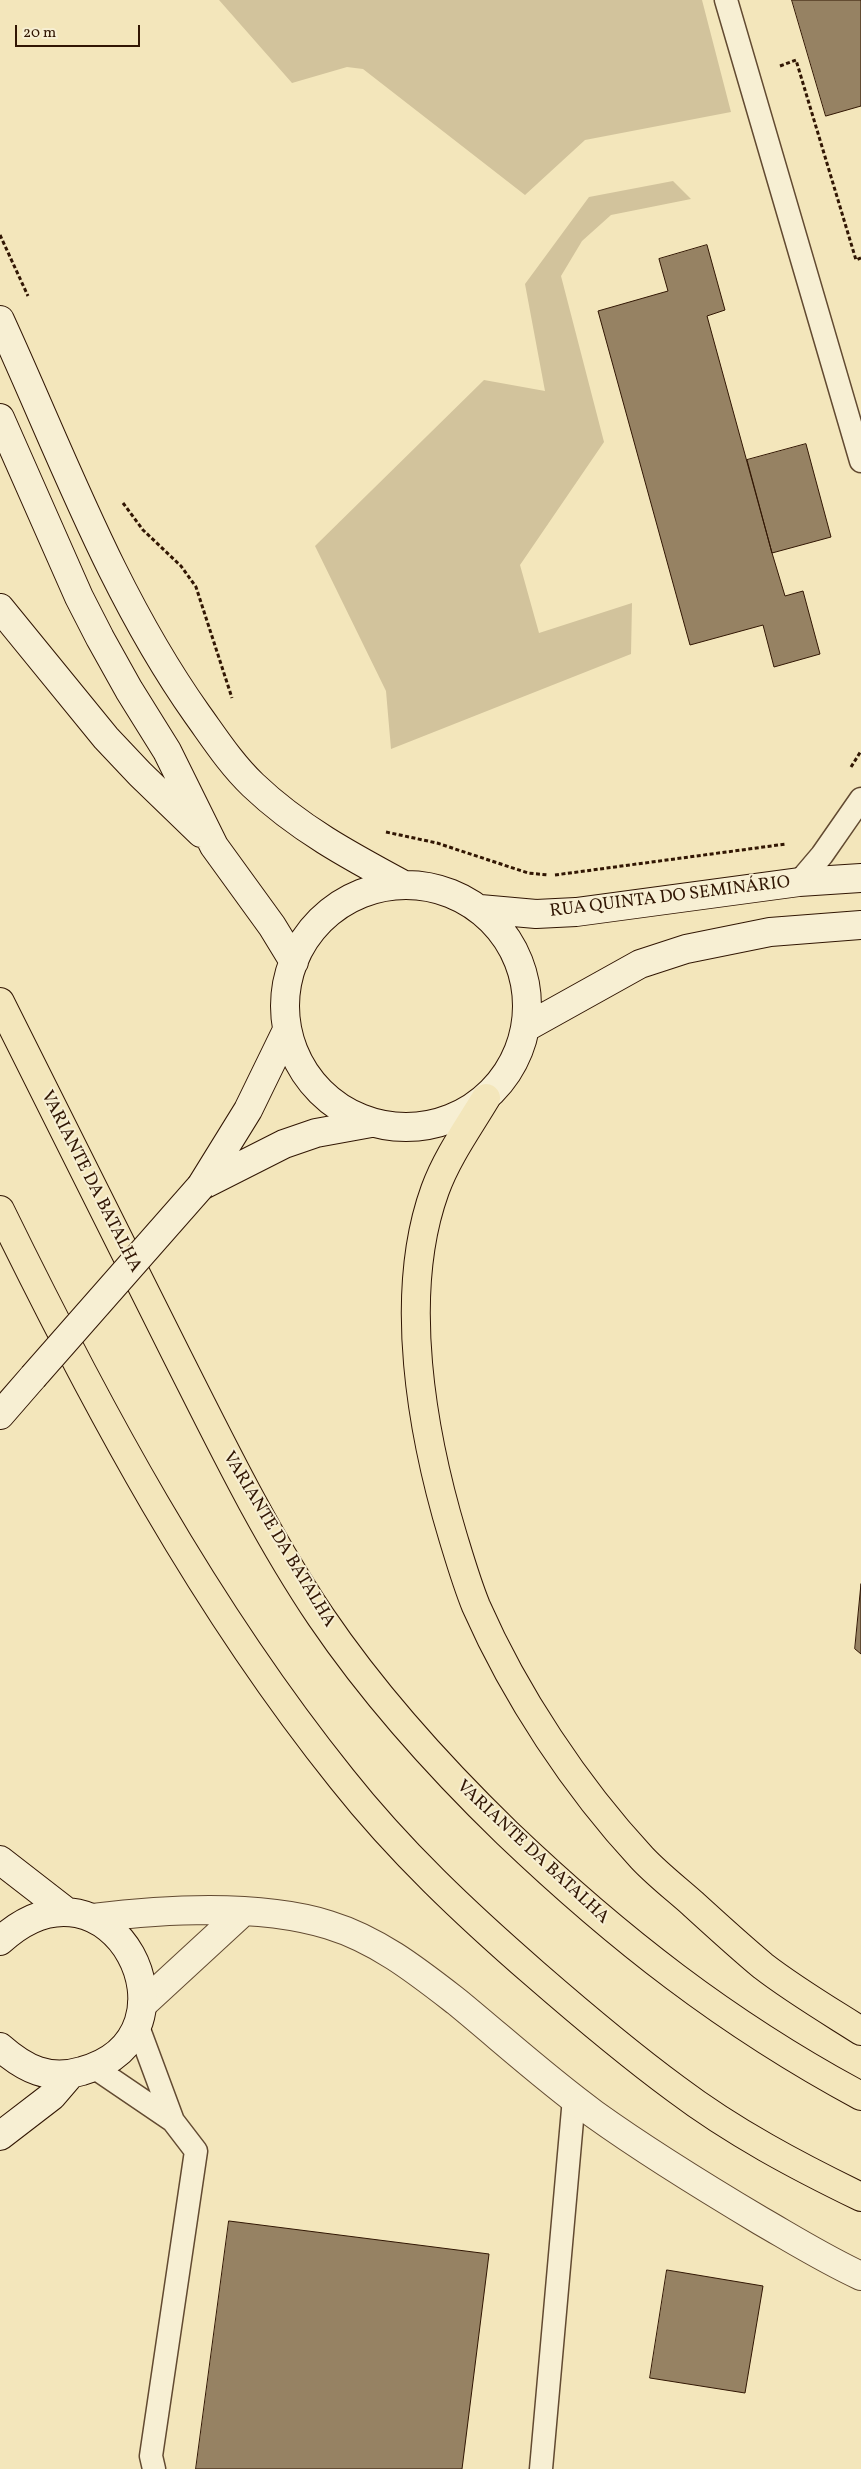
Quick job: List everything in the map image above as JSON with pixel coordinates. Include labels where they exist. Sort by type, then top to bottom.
[{"type":"highway","name":"VARIANTE DA BATALHA","points":[[0,1002],[240,1480],[321,1617],[377,1691],[441,1766],[492,1818],[581,1902],[632,1946],[706,2002],[766,2042],[861,2096]]},
{"type":"highway","points":[[486,1098],[447,1162],[434,1192],[424,1231],[418,1277],[416,1330],[420,1387],[433,1463],[441,1498],[475,1604],[502,1660],[568,1765],[603,1813],[644,1859],[764,1966],[861,2031]]},
{"type":"highway","points":[[0,1210],[44,1300],[164,1521],[254,1659],[342,1779],[401,1847],[472,1919],[596,2027],[677,2090],[737,2130],[818,2176],[861,2197]]},
{"type":"main road","points":[[0,320],[109,564],[168,672],[228,758],[252,784],[287,815],[348,854],[404,885]]},
{"type":"main road","points":[[0,418],[79,597],[129,690],[167,751],[214,846],[272,926],[294,962]]},
{"type":"main road","points":[[0,608],[106,738],[214,846]]},
{"type":"main road","name":"RUA QUINTA DO SEMINÁRIO","points":[[480,909],[536,914],[576,912],[799,882],[861,878]]},
{"type":"main road","points":[[202,1186],[284,1144],[316,1133],[371,1123],[411,1128],[451,1119],[486,1098],[512,1066],[526,1028],[527,995],[520,962],[503,933],[480,909],[456,895],[431,888],[404,885],[369,891],[337,907],[311,931],[294,962],[287,984],[285,1007],[287,1030],[293,1051],[303,1070],[316,1088],[332,1103],[371,1123]]},
{"type":"main road","points":[[526,1028],[640,964],[686,950],[770,932],[861,925]]},
{"type":"main road","points":[[0,1415],[202,1186],[248,1110],[287,1030]]},
{"type":"main road","points":[[0,1860],[67,1912]]},
{"type":"main road","points":[[93,1918],[136,1913],[244,1911],[310,1920],[330,1925],[383,1948],[426,1978],[593,2113],[709,2190],[836,2264],[861,2276]]},
{"type":"main road","points":[[0,2136],[83,2071],[113,2057],[127,2042],[140,2015],[244,1911]]},
{"type":"main road","points":[[0,1941],[16,1927],[40,1915],[67,1912],[93,1918],[115,1932],[132,1953],[142,1978],[140,2015]]},
{"type":"main road","points":[[0,2047],[18,2064],[43,2073],[83,2071]]},
{"type":"lane","points":[[726,0],[861,461]]},
{"type":"lane","points":[[799,882],[822,855],[861,799]]},
{"type":"lane","points":[[140,2015],[173,2121],[196,2150],[152,2456],[154,2469]]},
{"type":"lane","points":[[83,2071],[173,2121]]},
{"type":"lane","points":[[541,2469],[574,2098]]},
{"type":"path","points":[[776,67],[796,60],[856,260],[861,258]]},
{"type":"path","points":[[0,235],[28,298]]},
{"type":"path","points":[[122,501],[144,530],[181,566],[196,586],[235,705]]},
{"type":"path","points":[[847,775],[861,751]]},
{"type":"path","points":[[378,830],[437,843],[528,873],[550,875],[788,844]]},
{"type":"shaded area","points":[[219,0],[702,0],[731,112],[585,140],[525,195],[363,69],[347,67],[292,83]]},
{"type":"shaded area","points":[[673,181],[691,199],[611,215],[582,241],[561,276],[604,442],[520,565],[539,633],[632,603],[631,654],[391,749],[386,691],[315,546],[484,380],[545,391],[525,284],[589,197]]},
{"type":"building","points":[[792,0],[861,0],[861,106],[826,116]]},
{"type":"building","points":[[707,245],[725,310],[707,316],[772,553],[785,596],[803,591],[820,654],[774,667],[763,625],[690,645],[598,311],[668,291],[659,259]]},
{"type":"building","points":[[806,444],[831,537],[772,553],[747,460]]},
{"type":"building","points":[[861,1584],[861,1654],[855,1649]]},
{"type":"building","points":[[229,2221],[489,2254],[462,2469],[196,2469]]},
{"type":"building","points":[[667,2270],[763,2286],[745,2393],[650,2378]]}]
